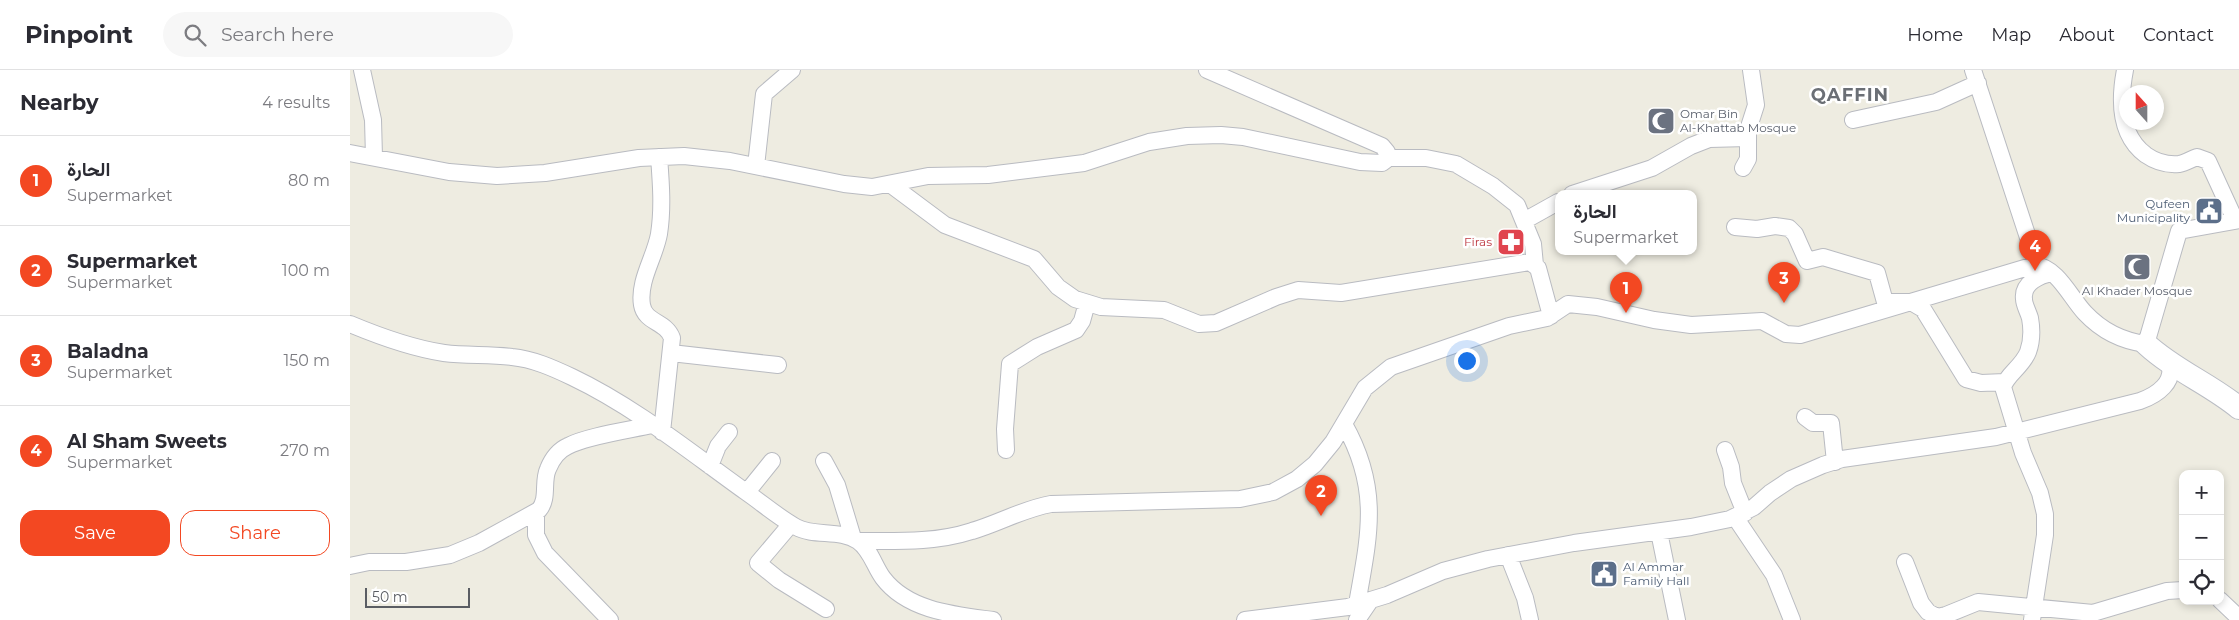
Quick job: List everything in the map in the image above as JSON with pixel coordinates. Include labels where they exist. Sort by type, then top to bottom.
[{"type":"street","points":[[362,70],[374,120],[374,157]]},
{"type":"street","points":[[756,166],[764,94],[792,70]]},
{"type":"street","points":[[1206,70],[1382,146],[1387,152],[1388,158]]},
{"type":"street","points":[[1743,168],[1749,156],[1748,138],[1756,105],[1751,70]]},
{"type":"street","points":[[2125,70],[2122,110],[2126,129],[2136,145],[2149,157],[2169,164],[2185,162],[2197,157],[2208,161],[2237,220],[2179,231],[2146,344]]},
{"type":"street","points":[[1853,120],[1936,102],[1976,77],[2037,265]]},
{"type":"street","points":[[350,153],[448,172],[497,176],[545,173],[658,157],[707,158],[858,186],[890,184],[928,176],[988,175],[1084,163],[1149,142],[1188,136],[1243,137],[1360,162],[1382,163],[1388,158],[1426,158],[1456,164],[1493,186],[1517,204],[1533,244],[1536,265],[1551,316]]},
{"type":"street","points":[[1584,190],[1652,168],[1691,146],[1710,139],[1748,138]]},
{"type":"street","points":[[657,429],[672,341],[669,332],[663,324],[649,318],[644,310],[642,301],[647,273],[657,242],[662,206],[658,157]]},
{"type":"street","points":[[890,184],[945,225],[1034,259],[1058,287],[1070,296],[1087,303],[1114,308],[1164,310],[1191,323],[1208,324],[1243,312],[1288,292],[1298,290],[1341,292],[1530,262],[1536,265]]},
{"type":"street","points":[[1524,221],[1555,204]]},
{"type":"street","points":[[1735,227],[1757,229],[1775,226],[1789,228],[1795,234],[1807,260],[1823,257],[1877,273],[1885,302],[1911,302],[1923,309],[1966,379],[1981,382],[2005,382]]},
{"type":"street","points":[[350,324],[380,337],[423,349],[467,355],[514,357],[542,364],[597,390],[657,429],[798,528],[855,540],[917,541],[958,535],[1022,512],[1051,504],[1240,499],[1260,496],[1286,486],[1308,470],[1333,442],[1365,388],[1391,367],[1509,326],[1540,320],[1551,316],[1562,306],[1573,304],[1691,325],[1762,321],[1779,331],[1793,335],[1805,334],[2031,265],[2037,265],[2052,272],[2085,313],[2099,326],[2126,340],[2146,344],[2239,408]]},
{"type":"street","points":[[2033,613],[2045,534],[2045,514],[2040,493],[2026,463],[2004,392],[2005,382],[2023,362],[2030,344],[2031,328],[2024,301],[2025,291],[2036,278],[2052,272]]},
{"type":"street","points":[[1006,450],[1005,429],[1010,364],[1037,347],[1076,330],[1082,321],[1087,303]]},
{"type":"street","points":[[671,353],[778,364]]},
{"type":"street","points":[[1249,620],[1361,608],[1443,571],[1508,555],[1659,532],[1740,515],[1782,485],[1804,473],[1834,462],[1862,455],[1951,444],[2016,432],[2072,420],[2149,398],[2170,379],[2172,373],[2170,362]]},
{"type":"street","points":[[1805,416],[1814,423],[1831,423],[1834,462]]},
{"type":"street","points":[[1344,424],[1364,470],[1370,505],[1361,608]]},
{"type":"street","points":[[350,566],[369,562],[406,562],[450,555],[472,547],[536,512],[544,500],[547,470],[551,461],[562,449],[578,442],[657,429]]},
{"type":"street","points":[[710,466],[718,446],[729,432]]},
{"type":"street","points":[[1725,450],[1740,515],[1774,575],[1792,620]]},
{"type":"street","points":[[824,461],[837,485],[855,540],[870,553],[882,577],[890,585],[924,613],[993,620]]},
{"type":"street","points":[[747,492],[772,462]]},
{"type":"street","points":[[536,512],[536,535],[545,553],[610,620]]},
{"type":"street","points":[[792,524],[758,562],[779,580],[826,609]]},
{"type":"street","points":[[1659,532],[1677,620]]},
{"type":"street","points":[[1508,555],[1525,598],[1530,620]]},
{"type":"street","points":[[1905,562],[1921,602],[1928,612],[1937,617],[1946,616],[1978,602],[2033,613],[2093,614],[2167,590],[2179,590]]},
{"type":"street","points":[[2224,604],[2239,618]]},
{"type":"place","name":"Omar Bin Al-Khattab Mosque","points":[[1661,121]]},
{"type":"place","name":"Qufeen Municipality","points":[[2209,211]]},
{"type":"place","name":"Firas","points":[[1511,242]]},
{"type":"place","name":"Al Khader Mosque","points":[[2137,267]]},
{"type":"place","name":"Al Sham Sweets","points":[[2035,271]]},
{"type":"place","name":"Baladna","points":[[1784,303]]},
{"type":"place","name":"الحارة","points":[[1626,313]]},
{"type":"place","name":"Supermarket","points":[[1321,516]]},
{"type":"place","name":"Al Ammar Family Hall","points":[[1604,574]]},
{"type":"district","name":"QAFFIN","points":[[1850,95]]}]
